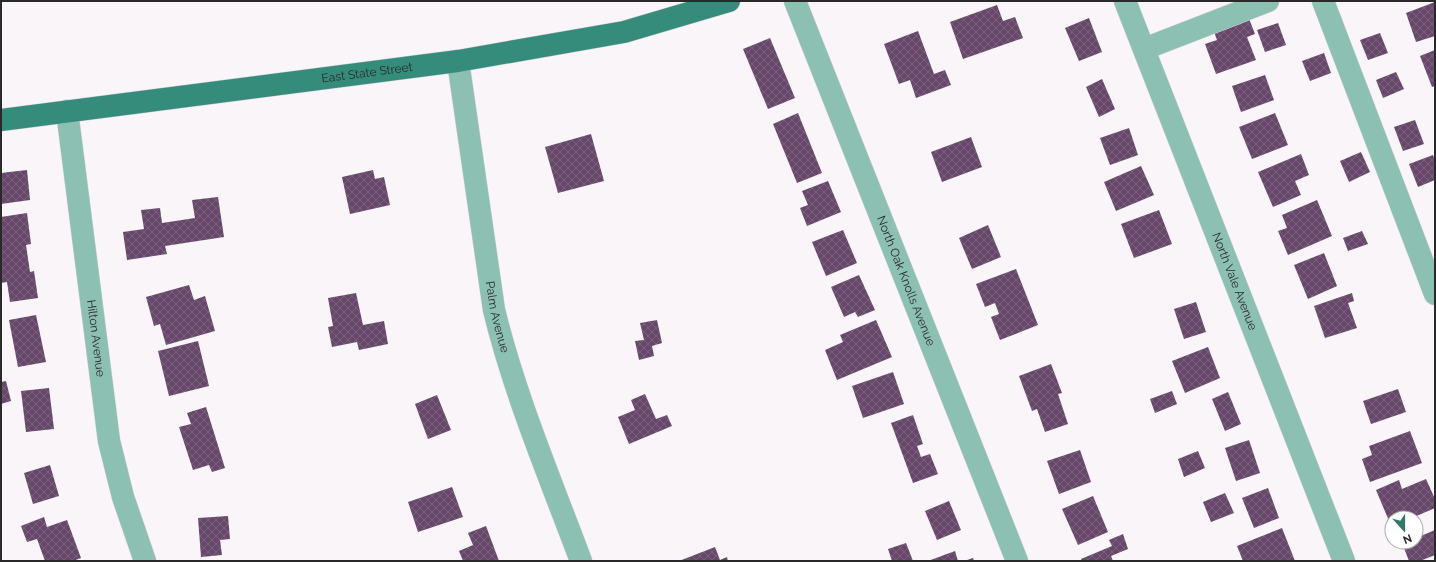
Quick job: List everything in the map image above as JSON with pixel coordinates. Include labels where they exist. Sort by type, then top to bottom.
[{"type":"main road","name":"East State Street","points":[[1,120],[458,61],[624,32],[729,1]]},
{"type":"street","name":"North Oak Knolls Avenue","points":[[795,1],[1017,561]]},
{"type":"street","name":"North Vale Avenue","points":[[1125,1],[1344,561]]},
{"type":"street","points":[[1144,49],[1268,1]]},
{"type":"street","points":[[1323,1],[1435,294]]},
{"type":"street","name":"Palm Avenue","points":[[458,61],[494,310],[517,393],[582,561]]},
{"type":"street","name":"Hilton Avenue","points":[[67,111],[109,441],[123,497],[145,561]]},
{"type":"building","points":[[1435,2],[1435,36],[1416,42],[1406,13]]},
{"type":"building","points":[[997,5],[1003,21],[1015,17],[1023,38],[963,59],[950,22]]},
{"type":"building","points":[[1248,16],[1255,34],[1247,37],[1256,60],[1216,74],[1205,44],[1217,40],[1213,29]]},
{"type":"building","points":[[1089,18],[1102,52],[1079,61],[1065,28]]},
{"type":"building","points":[[1278,23],[1286,45],[1265,52],[1257,30]]},
{"type":"building","points":[[918,31],[934,74],[945,70],[951,85],[916,98],[910,80],[899,84],[884,44]]},
{"type":"building","points":[[1380,33],[1388,53],[1368,60],[1360,40]]},
{"type":"building","points":[[770,38],[795,98],[768,109],[743,49]]},
{"type":"building","points":[[1435,50],[1435,86],[1432,87],[1420,56]]},
{"type":"building","points":[[1324,53],[1331,73],[1310,81],[1302,61]]},
{"type":"building","points":[[1396,72],[1404,89],[1383,98],[1376,80]]},
{"type":"building","points":[[1265,75],[1274,100],[1241,112],[1232,86]]},
{"type":"building","points":[[1102,79],[1115,109],[1099,117],[1086,87]]},
{"type":"building","points":[[798,113],[822,173],[797,183],[773,124]]},
{"type":"building","points":[[1275,113],[1288,145],[1252,159],[1239,127]]},
{"type":"building","points":[[1415,120],[1424,144],[1403,151],[1394,127]]},
{"type":"building","points":[[1129,128],[1138,155],[1110,165],[1100,138]]},
{"type":"building","points":[[591,134],[604,181],[558,193],[545,147]]},
{"type":"building","points":[[971,137],[982,167],[942,182],[931,152]]},
{"type":"building","points":[[1361,152],[1370,172],[1349,182],[1340,161]]},
{"type":"building","points":[[1301,154],[1309,175],[1295,181],[1301,195],[1273,207],[1258,172]]},
{"type":"building","points":[[1433,155],[1435,161],[1435,180],[1418,187],[1409,164]]},
{"type":"building","points":[[1141,166],[1154,195],[1116,211],[1104,182]]},
{"type":"building","points":[[27,170],[30,200],[1,204],[1,173]]},
{"type":"building","points":[[373,170],[375,179],[384,177],[390,205],[350,214],[342,177]]},
{"type":"building","points":[[828,181],[841,212],[807,226],[800,208],[808,205],[802,191]]},
{"type":"building","points":[[218,197],[224,237],[165,246],[167,254],[127,260],[123,232],[144,229],[141,210],[160,208],[162,223],[195,218],[192,200]]},
{"type":"building","points":[[1317,200],[1332,236],[1288,255],[1278,231],[1287,228],[1282,215]]},
{"type":"building","points":[[1159,210],[1172,244],[1134,258],[1121,224]]},
{"type":"building","points":[[27,213],[31,244],[26,245],[30,272],[34,271],[38,298],[10,302],[7,282],[1,283],[1,217]]},
{"type":"building","points":[[988,225],[1001,257],[972,269],[959,238]]},
{"type":"building","points":[[843,230],[857,263],[826,276],[812,242]]},
{"type":"building","points":[[1362,231],[1368,244],[1348,251],[1343,238]]},
{"type":"building","points":[[1324,253],[1337,286],[1308,299],[1294,265]]},
{"type":"building","points":[[1016,269],[1038,325],[1000,340],[991,317],[999,314],[995,303],[985,307],[976,284]]},
{"type":"building","points":[[859,275],[875,310],[858,317],[855,312],[844,317],[831,287]]},
{"type":"building","points":[[189,285],[194,300],[205,296],[215,331],[166,345],[160,324],[154,326],[146,297]]},
{"type":"building","points":[[356,293],[363,325],[384,321],[388,344],[359,350],[357,342],[332,347],[328,327],[333,326],[328,298]]},
{"type":"building","points":[[1352,293],[1354,301],[1348,303],[1357,328],[1325,338],[1314,306]]},
{"type":"building","points":[[1196,302],[1206,332],[1184,339],[1174,309]]},
{"type":"building","points":[[36,315],[46,362],[18,367],[9,320]]},
{"type":"building","points":[[657,320],[662,343],[652,346],[654,356],[639,360],[635,341],[644,340],[640,323]]},
{"type":"building","points":[[876,320],[892,357],[837,380],[825,350],[843,342],[840,335]]},
{"type":"building","points":[[198,341],[209,386],[169,396],[158,351]]},
{"type":"building","points":[[1208,347],[1220,378],[1185,393],[1172,361]]},
{"type":"building","points":[[1051,364],[1062,393],[1058,394],[1068,424],[1045,432],[1037,409],[1032,411],[1019,376]]},
{"type":"building","points":[[893,372],[904,404],[863,418],[852,386]]},
{"type":"building","points":[[6,381],[11,401],[1,404],[1,382]]},
{"type":"building","points":[[49,388],[54,429],[26,432],[21,391]]},
{"type":"building","points":[[1398,389],[1406,412],[1371,424],[1363,401]]},
{"type":"building","points":[[1172,391],[1177,404],[1155,413],[1150,399]]},
{"type":"building","points":[[1228,392],[1241,424],[1225,431],[1212,399]]},
{"type":"building","points":[[645,394],[656,419],[667,415],[672,426],[629,444],[618,417],[635,410],[631,400]]},
{"type":"building","points":[[437,395],[451,430],[428,439],[415,404]]},
{"type":"building","points":[[206,407],[225,468],[212,472],[209,465],[193,470],[179,427],[191,424],[187,413]]},
{"type":"building","points":[[913,415],[923,444],[917,446],[921,457],[930,454],[938,474],[913,483],[891,423]]},
{"type":"building","points":[[1410,431],[1422,463],[1370,482],[1362,459],[1372,455],[1369,446]]},
{"type":"building","points":[[1249,440],[1260,473],[1236,481],[1225,448]]},
{"type":"building","points":[[1080,450],[1091,482],[1059,494],[1047,461]]},
{"type":"building","points":[[1198,451],[1205,468],[1184,477],[1178,459]]},
{"type":"building","points":[[50,465],[59,496],[33,504],[24,473]]},
{"type":"building","points":[[1426,479],[1435,499],[1435,508],[1424,513],[1424,510],[1384,510],[1376,490],[1399,480],[1402,489]]},
{"type":"building","points":[[452,487],[463,517],[418,532],[408,502]]},
{"type":"building","points":[[1268,488],[1279,518],[1254,528],[1242,498]]},
{"type":"building","points":[[1225,493],[1234,513],[1211,522],[1203,502]]},
{"type":"building","points":[[1093,496],[1108,532],[1078,545],[1062,509]]},
{"type":"building","points":[[949,501],[961,530],[937,540],[925,511]]},
{"type":"building","points":[[228,516],[230,539],[220,540],[222,555],[201,557],[198,518]]},
{"type":"building","points":[[44,517],[47,527],[67,520],[81,558],[73,561],[45,561],[37,539],[27,542],[21,526]]},
{"type":"building","points":[[486,526],[499,561],[463,561],[459,551],[473,545],[468,533]]},
{"type":"building","points":[[1282,528],[1295,561],[1243,561],[1237,546]]},
{"type":"building","points":[[1435,530],[1435,555],[1420,561],[1409,561],[1405,550],[1424,550],[1424,535]]},
{"type":"building","points":[[1123,534],[1128,549],[1111,556],[1113,561],[1082,561],[1081,559],[1112,546],[1109,540]]},
{"type":"building","points":[[906,543],[913,561],[892,561],[888,549]]},
{"type":"building","points":[[715,547],[720,560],[727,557],[728,561],[679,561]]},
{"type":"building","points":[[955,551],[958,561],[928,561]]},
{"type":"building","points":[[973,558],[974,561],[964,561]]}]
